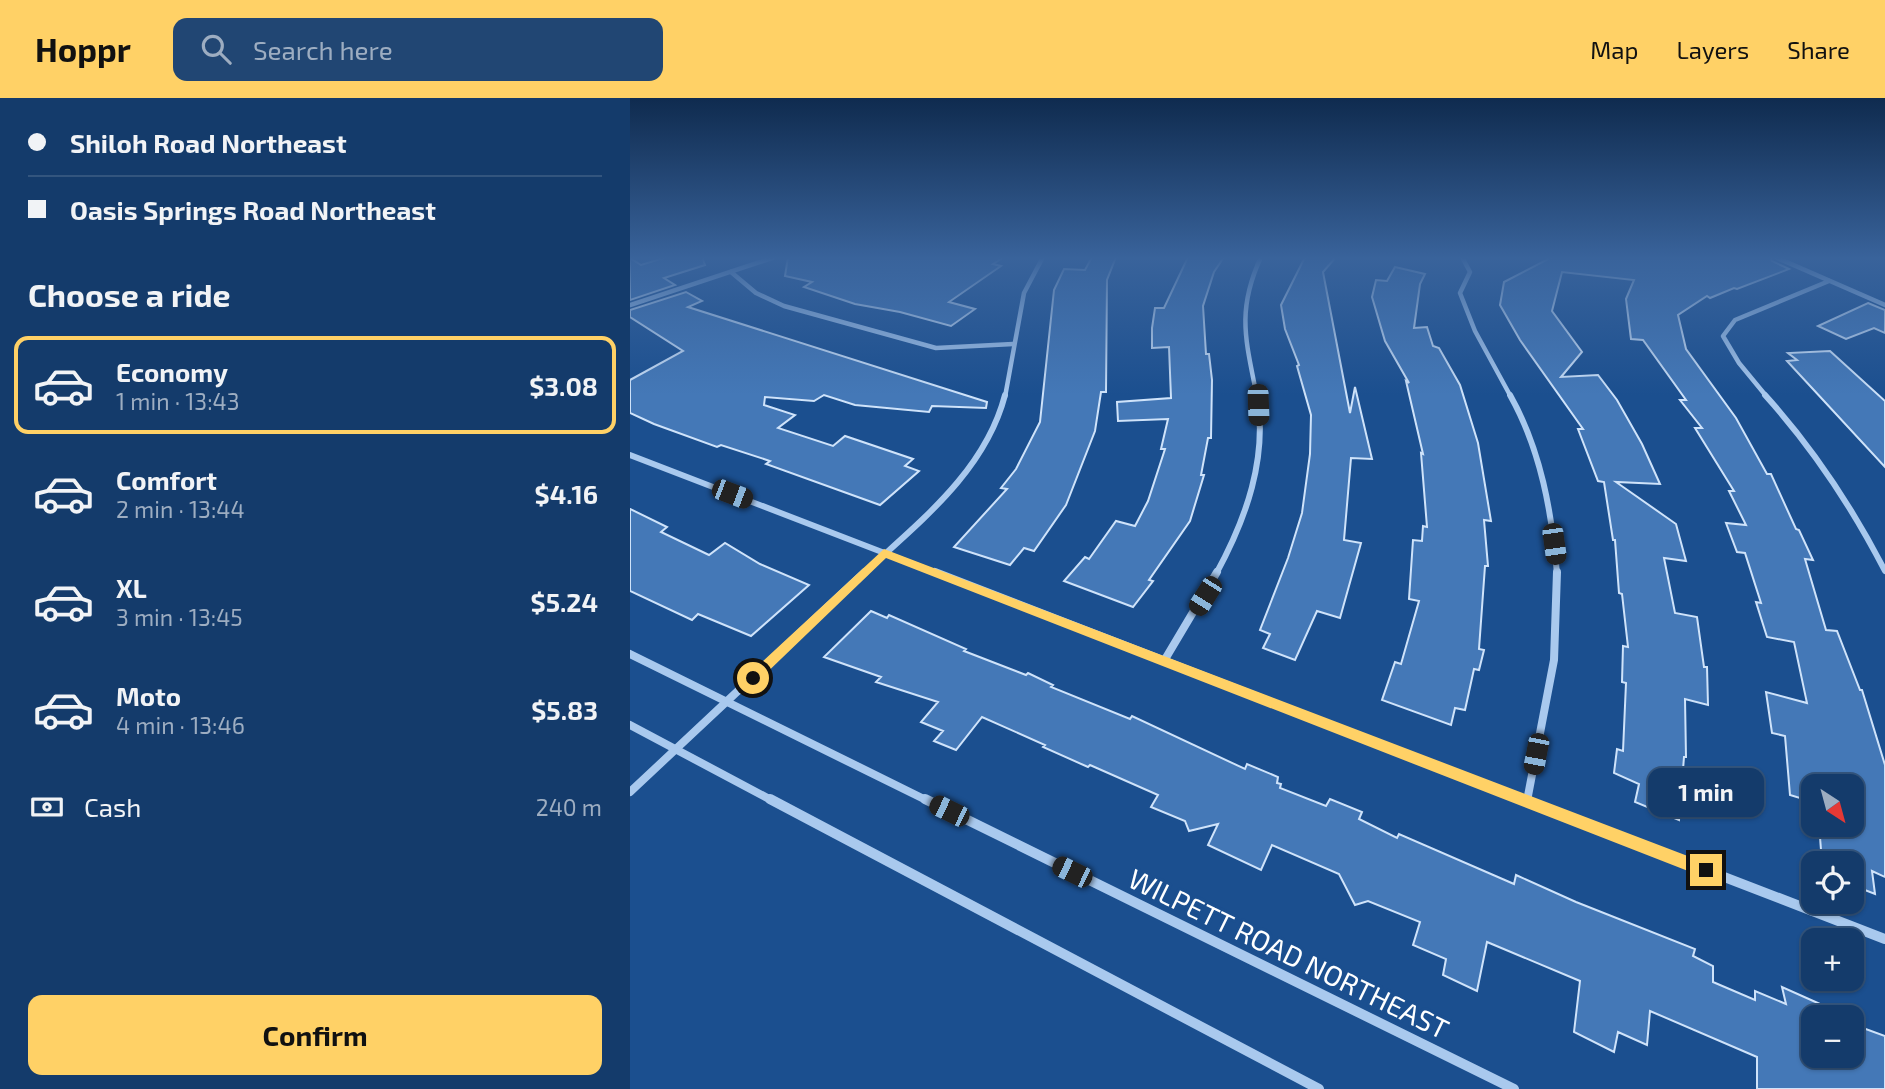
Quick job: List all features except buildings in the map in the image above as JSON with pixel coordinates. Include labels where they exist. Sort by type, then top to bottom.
[{"type":"street","points":[[778,303],[936,348],[1013,344]]},
{"type":"street","points":[[630,792],[678,750],[953,490],[983,448],[1000,415],[1022,303]]},
{"type":"street","points":[[1164,661],[1218,574],[1246,505],[1260,449],[1258,405],[1243,328],[1243,303]]},
{"type":"street","points":[[1463,303],[1467,319],[1512,393],[1531,439],[1548,498],[1558,567],[1554,659],[1527,801]]},
{"type":"street","points":[[1775,303],[1735,320],[1723,336],[1734,360],[1767,394],[1835,486],[1885,571]]},
{"type":"street","points":[[630,455],[1885,939]]},
{"type":"street","name":"WILPETT ROAD NORTHEAST","points":[[630,654],[1514,1089]]},
{"type":"street","points":[[630,725],[1319,1089]]},
{"type":"route","points":[[753,678],[884,553],[1706,870]]}]
